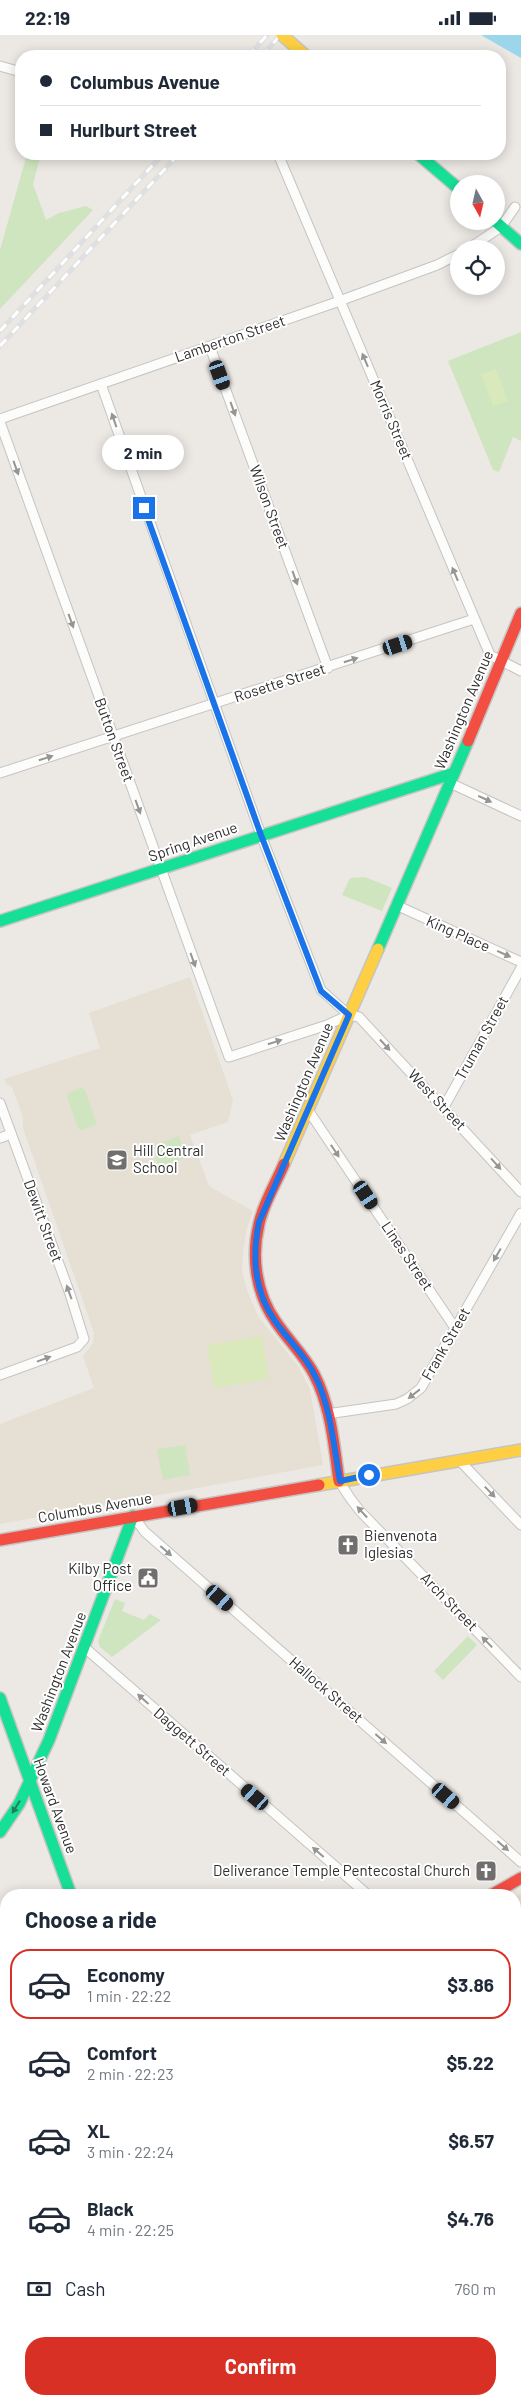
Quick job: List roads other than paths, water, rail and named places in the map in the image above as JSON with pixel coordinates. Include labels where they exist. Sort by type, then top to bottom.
[{"type":"main road","points":[[282,35],[299,50]]},
{"type":"main road","points":[[425,160],[450,181]]},
{"type":"main road","points":[[505,230],[521,244]]},
{"type":"main road","name":"Washington Avenue","points":[[340,1481],[327,1414],[318,1382],[312,1369],[274,1321],[260,1293],[255,1245],[259,1222],[452,778],[521,613]]},
{"type":"main road","name":"Spring Avenue","points":[[0,921],[261,835],[452,778]]},
{"type":"main road","name":"Columbus Avenue","points":[[0,1540],[521,1449]]},
{"type":"main road","name":"Washington Avenue","points":[[0,1832],[19,1804],[49,1740],[133,1516]]},
{"type":"main road","name":"Howard Avenue","points":[[0,1698],[69,1889]]},
{"type":"main road","points":[[502,1889],[521,1878]]},
{"type":"street","points":[[0,66],[15,70]]},
{"type":"street","name":"Morris Street","points":[[281,160],[490,655],[521,671]]},
{"type":"street","points":[[505,217],[515,207]]},
{"type":"street","points":[[479,240],[491,230]]},
{"type":"street","name":"Lamberton Street","points":[[0,421],[210,347],[437,265],[450,258]]},
{"type":"street","name":"Wilson Street","points":[[210,347],[328,668]]},
{"type":"street","name":"West Street","points":[[101,385],[261,835],[321,991],[349,1015],[359,1017],[521,1192]]},
{"type":"street","name":"Button Street","points":[[0,421],[229,1057],[327,1025],[349,1015]]},
{"type":"street","name":"Rosette Street","points":[[0,773],[474,619]]},
{"type":"street","points":[[452,778],[521,815]]},
{"type":"street","name":"King Place","points":[[396,905],[521,962]]},
{"type":"street","name":"Truman Street","points":[[444,1107],[521,968]]},
{"type":"street","name":"Dewitt Street","points":[[0,1103],[70,1294],[84,1339],[81,1345],[77,1347],[0,1375]]},
{"type":"street","name":"Lines Street","points":[[308,1110],[455,1328]]},
{"type":"street","points":[[0,1138],[11,1134]]},
{"type":"street","name":"Frank Street","points":[[327,1414],[389,1405],[407,1399],[424,1383],[521,1213]]},
{"type":"street","points":[[459,1460],[521,1525]]},
{"type":"street","name":"Arch Street","points":[[340,1481],[350,1499],[360,1511],[521,1677]]},
{"type":"street","name":"Hallock Street","points":[[133,1516],[144,1532],[521,1862]]},
{"type":"street","name":"Daggett Street","points":[[84,1647],[361,1889]]},
{"type":"water","points":[[481,35],[521,35],[521,58]]},
{"type":"railway","points":[[253,50],[267,35]]},
{"type":"railway","points":[[267,50],[281,35]]},
{"type":"railway","points":[[0,331],[157,160]]},
{"type":"railway","points":[[0,346],[173,160]]},
{"type":"place","name":"Hill Central School","points":[[117,1160]]},
{"type":"place","name":"Bienvenota Iglesias","points":[[348,1545]]},
{"type":"place","name":"Kilby Post Office","points":[[148,1578]]},
{"type":"place","name":"Deliverance Temple Pentecostal Church","points":[[486,1871]]}]
